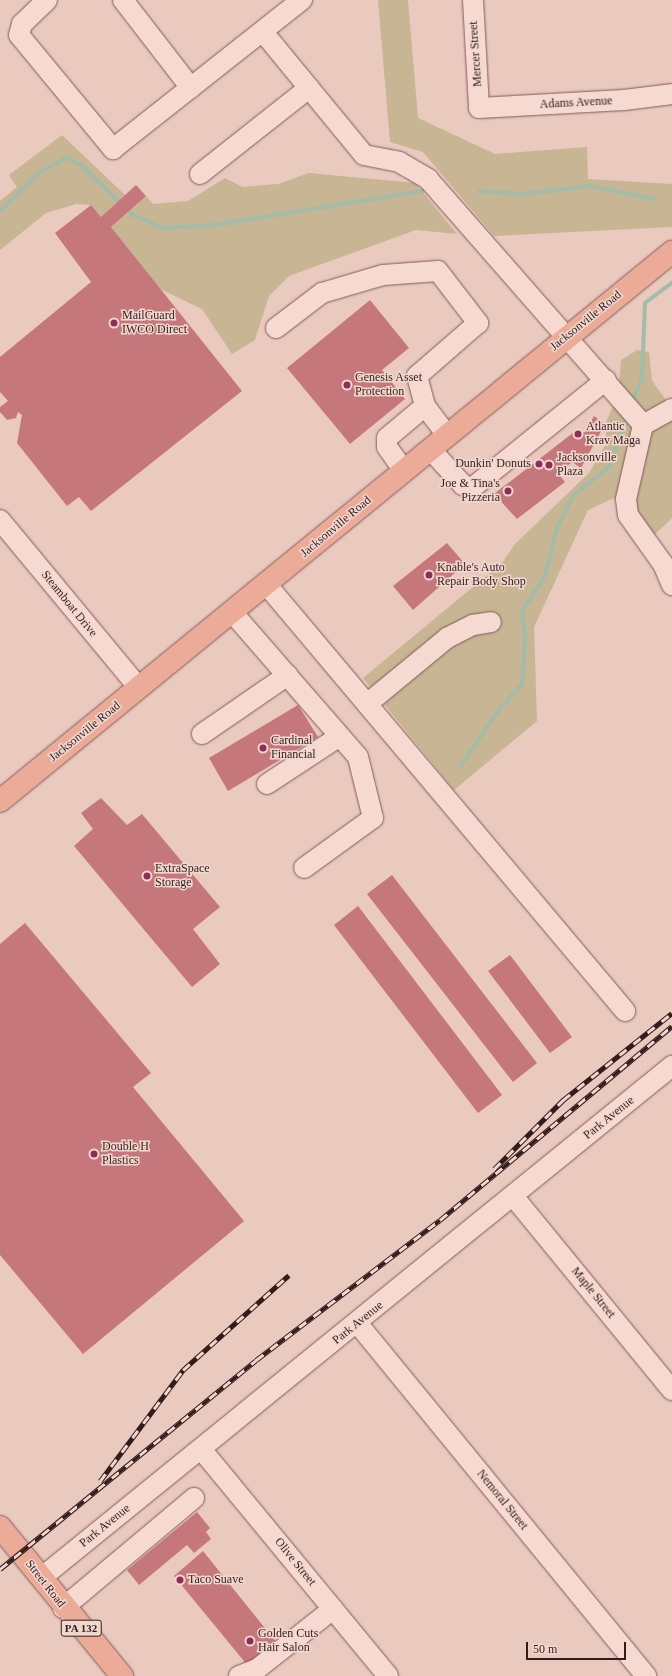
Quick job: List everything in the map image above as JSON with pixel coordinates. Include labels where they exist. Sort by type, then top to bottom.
[{"type":"main road","name":"Jacksonville Road","points":[[0,801],[568,335],[672,252]]},
{"type":"main road","name":"Street Road","points":[[0,1527],[63,1608],[122,1676]]},
{"type":"street","points":[[47,0],[22,24],[19,35],[113,149],[302,0]]},
{"type":"street","points":[[123,0],[191,88]]},
{"type":"street","name":"Mercer Street","points":[[473,0],[480,108]]},
{"type":"street","points":[[263,32],[364,155],[399,162],[428,179],[568,335],[643,425]]},
{"type":"street","points":[[200,174],[309,88]]},
{"type":"street","name":"Adams Avenue","points":[[480,108],[624,100],[672,94]]},
{"type":"street","points":[[276,328],[322,293],[383,275],[438,271],[478,324],[417,376],[425,406],[448,435]]},
{"type":"street","points":[[430,449],[463,484],[472,488],[606,380]]},
{"type":"street","points":[[404,470],[387,447],[387,438],[425,406]]},
{"type":"street","points":[[672,409],[643,425],[626,499],[628,515],[663,564],[672,585]]},
{"type":"street","name":"Steamboat Drive","points":[[0,520],[139,688]]},
{"type":"street","points":[[266,584],[625,1011]]},
{"type":"street","points":[[232,612],[358,757],[373,818],[304,868]]},
{"type":"street","points":[[367,704],[447,638],[473,625],[491,622]]},
{"type":"street","points":[[202,734],[288,675]]},
{"type":"street","points":[[267,784],[340,736]]},
{"type":"street","name":"Park Avenue","points":[[41,1578],[200,1449],[358,1324],[672,1066]]},
{"type":"street","name":"Maple Street","points":[[513,1196],[672,1390]]},
{"type":"street","name":"Nemoral Street","points":[[358,1324],[646,1676]]},
{"type":"street","name":"Olive Street","points":[[200,1449],[388,1676]]},
{"type":"street","points":[[63,1608],[156,1528],[194,1498]]},
{"type":"street","points":[[137,1500],[156,1528]]},
{"type":"street","points":[[239,1676],[257,1669],[333,1609]]},
{"type":"shaded area","points":[[378,0],[408,0],[418,118],[495,154],[587,147],[588,179],[672,184],[672,227],[494,236],[423,152],[390,142]]},
{"type":"shaded area","points":[[62,135],[125,195],[101,217],[91,205],[76,204],[46,213],[0,250],[0,201],[17,187],[9,175]]},
{"type":"shaded area","points":[[309,173],[415,183],[457,234],[416,230],[289,276],[269,296],[255,340],[232,354],[202,309],[160,289],[111,227],[146,196],[153,204],[188,201],[225,178],[243,187],[278,184]]},
{"type":"shaded area","points":[[637,350],[649,352],[652,381],[672,408],[672,518],[651,538],[614,498],[588,510],[534,627],[537,721],[454,790],[363,678],[502,563],[515,544],[589,473],[606,444],[606,422],[618,395],[621,360]]},
{"type":"building","name":"MailGuard IWCO Direct","points":[[136,185],[146,196],[111,227],[242,391],[91,511],[79,497],[67,506],[17,443],[22,415],[18,412],[16,418],[7,420],[0,412],[0,407],[8,401],[0,392],[0,357],[91,282],[55,233],[91,205],[101,217]]},
{"type":"building","name":"Genesis Asset Protection","points":[[370,300],[409,348],[382,370],[405,399],[350,444],[287,368]]},
{"type":"building","name":"Jacksonville Plaza","points":[[594,416],[605,424],[581,468],[572,462],[558,473],[565,482],[517,519],[494,494],[578,429],[584,433]]},
{"type":"building","name":"Knable's Auto Repair Body Shop","points":[[447,543],[465,564],[413,610],[393,586]]},
{"type":"building","name":"Cardinal Financial","points":[[298,705],[318,737],[228,791],[209,758]]},
{"type":"building","name":"ExtraSpace Storage","points":[[101,798],[127,825],[142,814],[220,907],[193,929],[220,964],[192,987],[74,846],[93,829],[81,813]]},
{"type":"building","points":[[392,875],[537,1063],[513,1082],[367,894]]},
{"type":"building","points":[[358,906],[502,1095],[478,1113],[334,925]]},
{"type":"building","name":"Double H Plastics","points":[[25,923],[151,1073],[133,1087],[244,1221],[83,1354],[0,1255],[0,944]]},
{"type":"building","points":[[510,955],[572,1037],[550,1053],[488,971]]},
{"type":"building","points":[[197,1512],[210,1528],[206,1532],[211,1539],[194,1553],[187,1545],[139,1585],[127,1570]]},
{"type":"building","points":[[203,1551],[276,1642],[248,1666],[174,1576]]},
{"type":"waterway","points":[[0,211],[39,173],[65,158],[80,164],[133,215],[164,228],[214,225],[422,191]]},
{"type":"waterway","points":[[479,191],[522,194],[591,186],[654,199]]},
{"type":"waterway","points":[[632,403],[642,377],[645,303],[672,283]]},
{"type":"waterway","points":[[461,765],[499,709],[522,684],[525,639],[522,612],[545,575],[557,528],[574,495],[609,467],[627,417]]},
{"type":"railway","points":[[494,1169],[563,1100],[672,1013]]},
{"type":"railway","points":[[0,1569],[256,1360],[440,1220],[672,1026]]},
{"type":"railway","points":[[100,1481],[183,1370],[289,1275]]},
{"type":"place","name":"MailGuard IWCO Direct","points":[[114,323]]},
{"type":"place","name":"Genesis Asset Protection","points":[[347,385]]},
{"type":"place","name":"Atlantic Krav Maga","points":[[578,434]]},
{"type":"place","name":"Dunkin' Donuts","points":[[539,464]]},
{"type":"place","name":"Jacksonville Plaza","points":[[549,465]]},
{"type":"place","name":"Joe & Tina's Pizzeria","points":[[508,491]]},
{"type":"place","name":"Knable's Auto Repair Body Shop","points":[[429,575]]},
{"type":"place","name":"Cardinal Financial","points":[[263,748]]},
{"type":"place","name":"ExtraSpace Storage","points":[[147,876]]},
{"type":"place","name":"Double H Plastics","points":[[94,1154]]},
{"type":"place","name":"Taco Suave","points":[[180,1580]]},
{"type":"place","name":"Golden Cuts Hair Salon","points":[[250,1641]]}]
